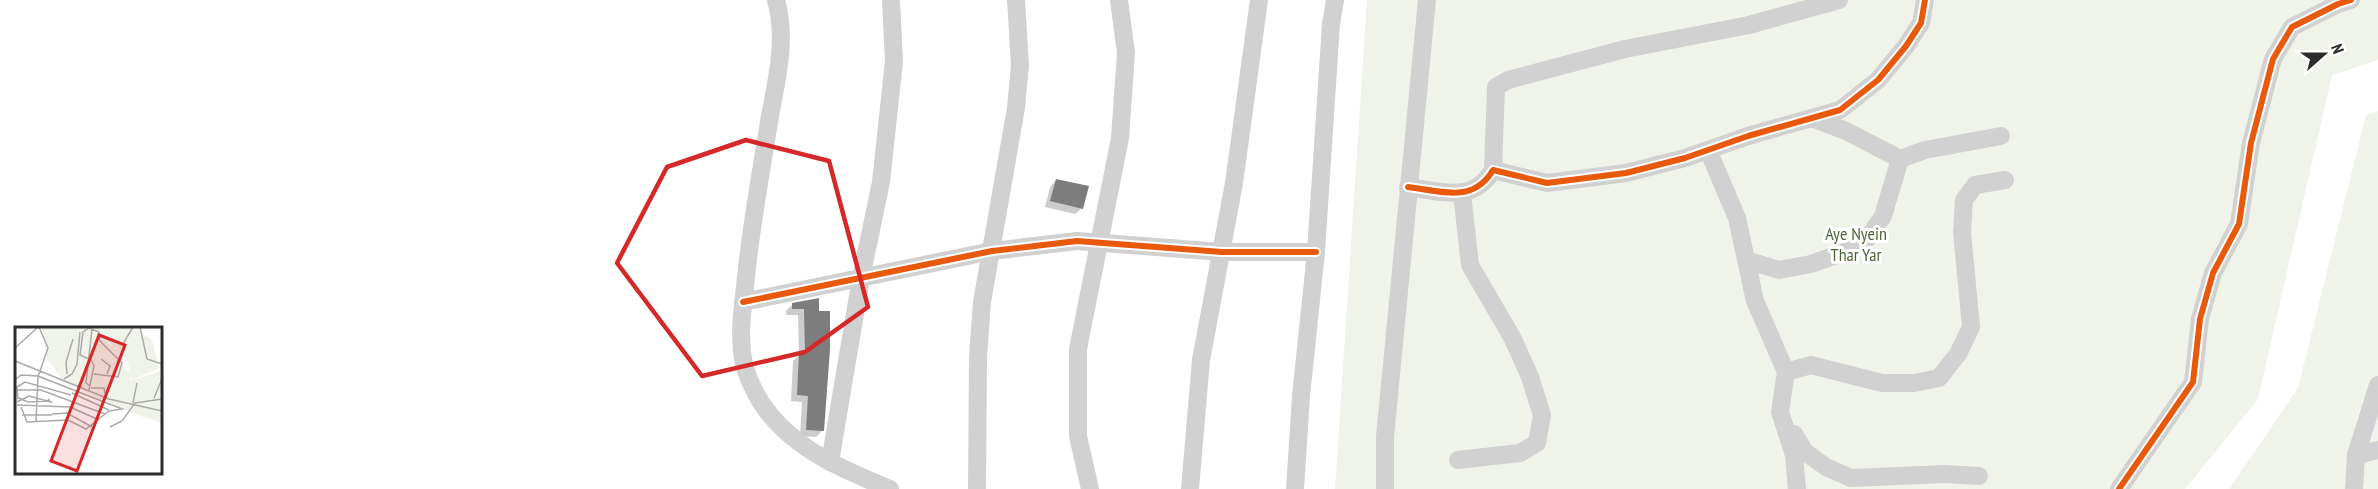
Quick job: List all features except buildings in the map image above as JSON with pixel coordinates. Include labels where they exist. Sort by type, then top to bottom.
[{"type":"street","points":[[830,462],[861,278],[881,182],[894,61],[891,0]]},
{"type":"street","points":[[977,489],[978,357],[982,302],[1019,76],[1016,0]]},
{"type":"street","points":[[1090,489],[1078,436],[1078,349],[1120,138],[1126,53],[1119,0]]},
{"type":"street","points":[[1190,489],[1202,360],[1222,252],[1260,0]]},
{"type":"street","points":[[1295,489],[1301,396],[1316,252],[1331,24],[1335,0]]},
{"type":"street","points":[[1385,489],[1384,437],[1427,0]]},
{"type":"street","points":[[1408,187],[1462,193],[1476,190],[1486,182],[1493,170],[1496,87],[1508,80],[1625,49],[1749,25],[1839,0]]},
{"type":"street","points":[[1493,170],[1547,183],[1626,173],[1840,110],[1878,80],[1906,46],[1921,23],[1925,0]]},
{"type":"street","points":[[2119,489],[2193,382],[2200,319],[2213,273],[2239,224],[2251,143],[2273,59],[2292,27],[2351,0]]},
{"type":"street","points":[[781,1],[780,57],[750,238],[743,302],[741,345],[746,369],[757,394],[771,416],[797,441],[830,462],[890,489]]},
{"type":"street","points":[[1812,118],[1846,131],[1900,159],[1925,150],[2001,136]]},
{"type":"street","points":[[1708,150],[1737,218],[1755,301],[1786,372],[1780,412],[1794,455],[1797,489]]},
{"type":"street","points":[[1746,260],[1779,270],[1810,264],[1845,252],[1868,238],[1883,216],[1900,159]]},
{"type":"street","points":[[1786,372],[1812,364],[1882,383],[1914,383],[1939,378],[1958,354],[1971,327],[1962,232],[1964,200],[1975,185],[2005,180]]},
{"type":"street","points":[[1458,460],[1520,453],[1537,443],[1542,416],[1530,377],[1513,339],[1470,265],[1462,193]]},
{"type":"street","points":[[743,302],[992,251],[1077,241],[1222,252],[1316,252]]},
{"type":"street","points":[[2354,489],[2355,454],[2378,385]]},
{"type":"street","points":[[1780,412],[1804,452],[1826,467],[1851,478],[1945,474],[1979,476]]},
{"type":"street","points":[[2355,454],[2378,450]]},
{"type":"highlighted area","points":[[746,140],[829,161],[868,307],[805,352],[702,376],[617,263],[667,167]]},
{"type":"green space","name":"Aye Nyein Thar Yar","points":[[1367,0],[2378,0],[2378,60],[2332,75],[2258,399],[2185,489],[1335,489]]},
{"type":"green space","points":[[2378,111],[2378,489],[2229,489],[2298,388],[2366,115]]},
{"type":"cycle path","points":[[1408,187],[1455,193],[1466,191],[1476,188],[1493,170],[1547,183],[1626,173],[1685,158],[1748,136],[1840,110],[1878,80],[1906,46],[1921,23],[1925,0]]},
{"type":"cycle path","points":[[2119,489],[2193,382],[2200,319],[2213,273],[2239,224],[2251,143],[2273,59],[2292,27],[2351,0]]},
{"type":"cycle path","points":[[743,302],[992,251],[1077,241],[1222,252],[1316,252]]}]
